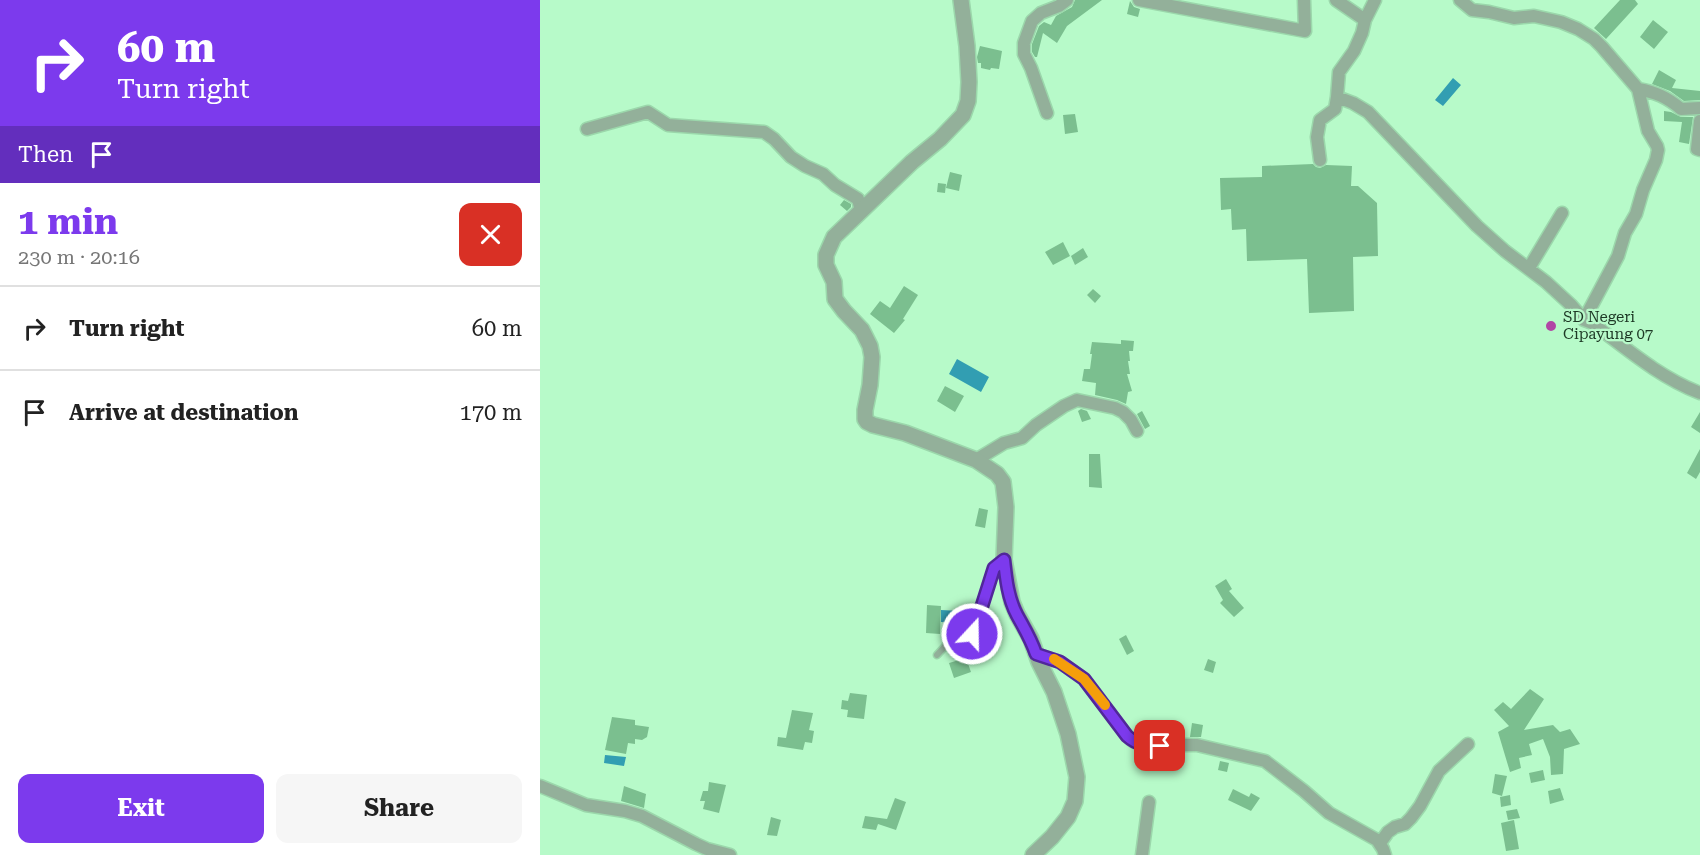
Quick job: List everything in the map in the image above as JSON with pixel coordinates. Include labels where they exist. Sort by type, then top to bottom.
[{"type":"street","points":[[961,0],[969,82],[968,100],[963,115],[834,237],[826,255],[826,265],[834,282],[835,299],[862,330],[870,346],[871,374],[865,419],[869,424],[905,433],[976,460],[997,474],[1003,482],[1006,497],[1004,560],[1012,602],[1031,639],[1059,706],[1068,734],[1077,777],[1072,809],[1057,830],[1033,855]]},
{"type":"street","points":[[1047,113],[1024,54],[1024,43],[1032,21],[1041,13],[1067,0]]},
{"type":"street","points":[[1139,0],[1305,31],[1304,0]]},
{"type":"street","points":[[1336,0],[1365,20]]},
{"type":"street","points":[[1320,160],[1317,137],[1320,120],[1335,109],[1339,72],[1362,33],[1365,20],[1375,0]]},
{"type":"street","points":[[1460,0],[1472,10],[1514,18],[1534,16],[1561,22],[1578,29],[1594,39],[1638,89],[1648,131],[1657,146],[1656,160],[1636,214],[1625,233],[1618,256],[1584,320]]},
{"type":"street","points":[[1638,89],[1657,93],[1672,100],[1681,109],[1700,108]]},
{"type":"street","points":[[1337,98],[1353,103],[1368,112],[1477,226],[1571,305],[1584,320],[1592,323],[1661,375],[1700,393]]},
{"type":"street","points":[[587,129],[648,112],[668,125],[764,132],[774,139],[790,157],[823,174],[835,185],[858,199],[861,211]]},
{"type":"street","points":[[1700,121],[1697,149],[1700,150]]},
{"type":"street","points":[[1528,268],[1562,213]]},
{"type":"street","points":[[976,460],[1004,443],[1022,438],[1036,425],[1077,400],[1123,412],[1137,431]]},
{"type":"street","points":[[1036,654],[1060,662],[1084,679],[1133,741],[1151,746],[1197,746],[1265,761],[1329,813],[1362,831],[1382,849],[1388,832],[1395,826],[1405,824],[1411,818],[1439,771],[1468,744]]},
{"type":"street","points":[[540,786],[586,805],[642,816],[707,849],[730,855]]},
{"type":"street","points":[[1142,855],[1149,802]]},
{"type":"lane","points":[[937,655],[949,642],[968,637],[974,631],[994,568],[1004,560]]},
{"type":"water","points":[[1453,78],[1461,85],[1443,106],[1435,100]]},
{"type":"water","points":[[957,359],[989,377],[981,392],[949,374]]},
{"type":"water","points":[[941,610],[960,611],[960,623],[941,622]]},
{"type":"water","points":[[605,755],[626,757],[624,766],[604,763]]},
{"type":"building","points":[[1075,0],[1102,0],[1067,26],[1057,43],[1043,33],[1037,57],[1035,57],[1032,44],[1039,26],[1044,22],[1051,25],[1056,16],[1072,7]]},
{"type":"building","points":[[1620,0],[1635,0],[1638,4],[1606,39],[1594,28]]},
{"type":"building","points":[[1130,1],[1134,7],[1140,9],[1138,17],[1127,14]]},
{"type":"building","points":[[1653,20],[1668,32],[1654,49],[1640,37]]},
{"type":"building","points":[[980,46],[1002,51],[999,69],[981,68],[977,57]]},
{"type":"building","points":[[1659,70],[1676,80],[1672,88],[1700,91],[1700,100],[1684,101],[1670,91],[1652,84]]},
{"type":"building","points":[[1664,111],[1681,117],[1693,117],[1689,144],[1679,142],[1682,122],[1664,121]]},
{"type":"building","points":[[1075,114],[1078,132],[1065,134],[1063,115]]},
{"type":"building","points":[[1313,164],[1320,168],[1326,165],[1352,166],[1351,186],[1358,186],[1377,203],[1378,256],[1353,257],[1354,311],[1309,313],[1307,259],[1247,261],[1246,229],[1232,230],[1231,209],[1221,210],[1220,178],[1262,177],[1262,166]]},
{"type":"building","points":[[950,172],[962,175],[959,191],[946,188]]},
{"type":"building","points":[[938,183],[946,184],[945,193],[937,192]]},
{"type":"building","points":[[844,200],[851,204],[847,211],[840,205]]},
{"type":"building","points":[[1063,242],[1070,256],[1053,265],[1045,252]]},
{"type":"building","points":[[1083,248],[1088,257],[1075,265],[1071,256]]},
{"type":"building","points":[[904,286],[918,295],[903,319],[905,320],[894,333],[870,314],[880,301],[890,308]]},
{"type":"building","points":[[1093,289],[1101,296],[1095,303],[1087,295]]},
{"type":"building","points":[[1121,340],[1134,341],[1133,351],[1129,351],[1130,374],[1127,374],[1132,391],[1128,392],[1126,404],[1095,395],[1096,383],[1082,381],[1084,369],[1090,369],[1092,342],[1121,344]]},
{"type":"building","points":[[945,386],[964,396],[955,412],[937,401]]},
{"type":"building","points":[[1081,409],[1087,411],[1091,419],[1082,422],[1078,411]]},
{"type":"building","points":[[1142,411],[1150,426],[1145,429],[1137,414]]},
{"type":"building","points":[[1700,412],[1700,433],[1691,427]]},
{"type":"building","points":[[1700,449],[1700,472],[1696,479],[1687,473]]},
{"type":"building","points":[[1089,454],[1100,454],[1102,488],[1089,487]]},
{"type":"building","points":[[979,508],[988,510],[985,528],[975,526]]},
{"type":"building","points":[[1226,579],[1232,589],[1229,591],[1244,608],[1234,617],[1220,603],[1223,600],[1215,586]]},
{"type":"building","points":[[927,605],[941,606],[940,634],[926,633]]},
{"type":"building","points":[[1126,635],[1134,651],[1127,655],[1119,639]]},
{"type":"building","points":[[966,658],[971,672],[954,678],[949,663]]},
{"type":"building","points":[[1208,659],[1216,662],[1213,673],[1204,670]]},
{"type":"building","points":[[1530,689],[1544,699],[1524,730],[1553,725],[1560,732],[1570,729],[1580,744],[1564,749],[1563,774],[1551,775],[1550,757],[1543,739],[1529,744],[1532,755],[1519,758],[1521,768],[1510,772],[1498,732],[1509,726],[1494,710],[1503,702],[1511,709]]},
{"type":"building","points":[[850,693],[867,695],[864,719],[847,717],[848,710],[841,709],[842,700],[848,701]]},
{"type":"building","points":[[792,710],[813,713],[809,730],[814,731],[812,743],[805,742],[803,750],[777,746],[778,737],[786,738]]},
{"type":"building","points":[[612,717],[635,720],[635,725],[649,727],[647,737],[642,740],[635,739],[635,744],[628,743],[626,754],[605,750]]},
{"type":"building","points":[[1192,723],[1203,725],[1201,737],[1190,737]]},
{"type":"building","points":[[1220,761],[1229,763],[1227,772],[1218,770]]},
{"type":"building","points":[[1543,770],[1545,780],[1531,783],[1529,773]]},
{"type":"building","points":[[1495,774],[1507,776],[1502,796],[1492,793]]},
{"type":"building","points":[[709,782],[726,785],[719,813],[703,809],[705,801],[700,801],[703,791],[708,791]]},
{"type":"building","points":[[624,786],[646,794],[644,808],[621,801]]},
{"type":"building","points":[[1560,788],[1564,800],[1550,804],[1548,791]]},
{"type":"building","points":[[1233,789],[1249,797],[1251,793],[1260,798],[1251,811],[1228,800]]},
{"type":"building","points":[[1510,795],[1511,805],[1501,807],[1500,797]]},
{"type":"building","points":[[895,798],[906,802],[896,830],[878,824],[876,830],[862,828],[865,816],[887,819]]},
{"type":"building","points":[[1517,809],[1520,818],[1508,820],[1506,811]]},
{"type":"building","points":[[771,817],[781,820],[777,836],[767,835]]},
{"type":"building","points":[[1514,820],[1519,849],[1506,851],[1501,823]]},
{"type":"slow traffic","points":[[1054,659],[1084,679],[1105,705]]},
{"type":"place","name":"SD Negeri Cipayung 07","points":[[1551,326]]},
{"type":"route","points":[[972,634],[994,568],[1004,560],[1012,602],[1036,654],[1060,662],[1084,679],[1133,741],[1144,745],[1160,746]]}]
